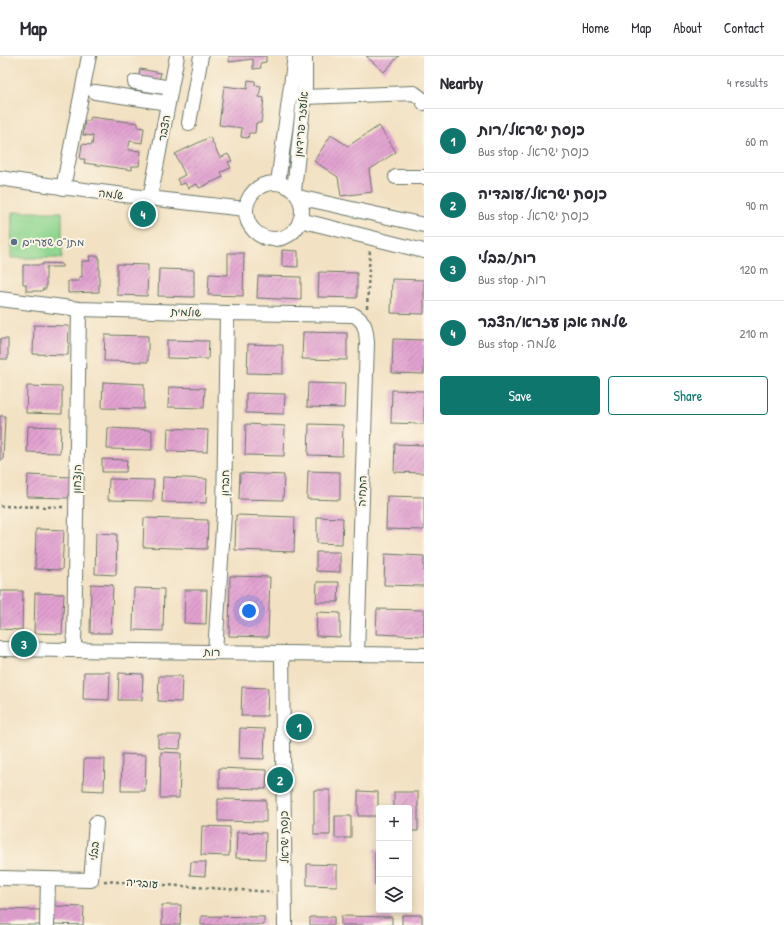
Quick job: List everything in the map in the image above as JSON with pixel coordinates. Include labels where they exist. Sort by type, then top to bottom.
[{"type":"street","points":[[63,188],[89,56]]},
{"type":"street","name":"הצבר","points":[[150,199],[177,56]]},
{"type":"street","points":[[189,123],[201,56]]},
{"type":"street","name":"אלעזר פרידמן","points":[[278,183],[295,56]]},
{"type":"street","name":"אלעזר פרידמן","points":[[296,194],[305,75],[305,56]]},
{"type":"street","points":[[135,82],[171,88]]},
{"type":"street","points":[[303,97],[419,89],[424,103]]},
{"type":"street","points":[[95,92],[168,104]]},
{"type":"street","points":[[396,177],[424,177]]},
{"type":"street","name":"שלמה","points":[[0,178],[150,199],[246,209]]},
{"type":"street","points":[[278,183],[288,187],[296,194],[301,204],[302,212],[296,228],[289,234],[281,238],[272,239],[264,237],[250,226],[246,218],[248,199],[254,191],[262,185],[278,183]]},
{"type":"street","points":[[296,194],[424,225]]},
{"type":"street","points":[[300,220],[424,251]]},
{"type":"street","name":"שולמית","points":[[0,299],[79,309],[354,315],[360,319],[366,329]]},
{"type":"street","name":"הנצחון","points":[[74,650],[79,309]]},
{"type":"street","name":"חברון","points":[[215,652],[224,513],[227,313]]},
{"type":"street","name":"התחיה","points":[[357,654],[367,343],[366,329]]},
{"type":"street","name":"רות","points":[[0,649],[424,655]]},
{"type":"street","name":"כנסת ישראל","points":[[282,653],[285,925]]},
{"type":"street","name":"בבלי","points":[[91,880],[96,823]]},
{"type":"street","points":[[0,878],[91,880]]},
{"type":"street","points":[[47,925],[48,879]]},
{"type":"path","points":[[366,329],[370,238]]},
{"type":"path","points":[[0,506],[76,507]]},
{"type":"path","name":"עובדיה","points":[[91,880],[285,892]]},
{"type":"green space","points":[[12,212],[62,212],[62,258],[11,258]]},
{"type":"building","points":[[229,56],[266,56],[266,62],[260,63],[261,68],[253,69],[253,59],[229,62]]},
{"type":"building","points":[[366,56],[399,56],[384,72]]},
{"type":"building","points":[[140,69],[161,73],[159,80],[139,77]]},
{"type":"building","points":[[248,80],[255,81],[255,85],[261,86],[259,97],[264,98],[261,123],[256,123],[255,133],[249,133],[248,138],[241,137],[242,128],[219,125],[224,86],[247,89]]},
{"type":"building","points":[[90,117],[138,123],[138,127],[144,128],[142,143],[130,141],[128,150],[141,151],[139,166],[132,166],[132,170],[84,163],[85,159],[80,159],[82,144],[92,145],[93,136],[83,135],[85,120],[90,121]]},
{"type":"building","points":[[379,126],[396,152],[369,170],[372,192],[341,196],[338,177],[314,161],[331,135],[348,146]]},
{"type":"building","points":[[210,137],[220,158],[228,154],[232,161],[228,162],[231,168],[221,172],[223,177],[199,188],[197,184],[188,188],[185,183],[180,185],[177,179],[185,175],[175,154]]},
{"type":"building","points":[[282,250],[298,251],[298,267],[282,266]]},
{"type":"building","points":[[228,253],[244,253],[243,296],[208,295],[209,274],[228,275]]},
{"type":"building","points":[[89,256],[99,256],[99,292],[68,293],[68,281],[79,281],[79,277],[82,277],[82,261],[90,261]]},
{"type":"building","points":[[43,263],[62,264],[62,267],[46,267],[46,289],[43,289],[42,291],[26,291],[26,284],[23,284],[23,265],[43,265]]},
{"type":"building","points":[[117,264],[148,265],[147,296],[117,295]]},
{"type":"building","points":[[159,269],[194,270],[194,297],[158,296]]},
{"type":"building","points":[[319,272],[357,273],[357,298],[318,297]]},
{"type":"building","points":[[258,276],[301,277],[301,300],[257,298]]},
{"type":"building","points":[[392,279],[424,280],[424,314],[391,313]]},
{"type":"building","points":[[34,325],[69,326],[68,355],[33,354]]},
{"type":"building","points":[[303,332],[347,333],[347,360],[302,359]]},
{"type":"building","points":[[105,335],[148,336],[148,362],[104,361]]},
{"type":"building","points":[[0,339],[8,339],[8,359],[0,359]]},
{"type":"building","points":[[393,339],[424,340],[424,374],[392,373]]},
{"type":"building","points":[[167,340],[209,341],[208,359],[167,358]]},
{"type":"building","points":[[248,344],[283,345],[283,374],[247,373]]},
{"type":"building","points":[[103,382],[144,384],[144,409],[102,408]]},
{"type":"building","points":[[308,383],[345,384],[344,408],[307,407]]},
{"type":"building","points":[[27,386],[62,387],[62,414],[26,413]]},
{"type":"building","points":[[169,387],[205,388],[204,408],[168,407]]},
{"type":"building","points":[[392,390],[424,391],[424,424],[391,423]]},
{"type":"building","points":[[246,393],[285,394],[284,414],[246,413]]},
{"type":"building","points":[[0,416],[5,416],[3,460],[0,460]]},
{"type":"building","points":[[246,424],[285,426],[284,456],[245,455]]},
{"type":"building","points":[[309,424],[343,425],[342,456],[308,455]]},
{"type":"building","points":[[28,426],[61,427],[60,453],[27,452]]},
{"type":"building","points":[[108,428],[152,430],[152,450],[107,449]]},
{"type":"building","points":[[168,428],[208,430],[207,452],[167,451]]},
{"type":"building","points":[[395,444],[424,445],[424,473],[394,472]]},
{"type":"building","points":[[102,459],[127,460],[126,472],[102,472]]},
{"type":"building","points":[[308,471],[340,472],[340,500],[307,499]]},
{"type":"building","points":[[240,473],[284,475],[283,500],[239,499]]},
{"type":"building","points":[[28,475],[71,477],[70,498],[27,497]]},
{"type":"building","points":[[163,477],[207,479],[206,503],[162,502]]},
{"type":"building","points":[[109,479],[154,480],[153,501],[108,500]]},
{"type":"building","points":[[387,496],[424,497],[424,530],[386,529]]},
{"type":"building","points":[[236,515],[295,517],[294,552],[235,550]]},
{"type":"building","points":[[317,517],[343,518],[342,544],[317,543]]},
{"type":"building","points":[[144,518],[208,520],[207,549],[143,547]]},
{"type":"building","points":[[36,529],[64,530],[62,570],[35,569]]},
{"type":"building","points":[[96,533],[117,534],[116,575],[95,574]]},
{"type":"building","points":[[316,552],[340,552],[340,572],[316,571]]},
{"type":"building","points":[[385,554],[424,556],[424,586],[384,585]]},
{"type":"building","points":[[230,576],[270,577],[268,637],[229,636]]},
{"type":"building","points":[[317,582],[339,582],[338,602],[316,602]]},
{"type":"building","points":[[91,584],[113,585],[111,633],[90,633]]},
{"type":"building","points":[[134,588],[164,589],[163,631],[133,630]]},
{"type":"building","points":[[185,590],[207,590],[206,624],[184,623]]},
{"type":"building","points":[[0,591],[23,591],[22,630],[0,629]]},
{"type":"building","points":[[35,593],[64,594],[62,634],[34,633]]},
{"type":"building","points":[[377,609],[424,610],[424,636],[376,634]]},
{"type":"building","points":[[317,612],[340,613],[340,637],[316,636]]},
{"type":"building","points":[[84,672],[110,672],[109,700],[83,699]]},
{"type":"building","points":[[119,673],[143,674],[142,700],[118,700]]},
{"type":"building","points":[[159,676],[182,676],[181,702],[158,701]]},
{"type":"building","points":[[242,687],[268,688],[267,716],[241,716]]},
{"type":"building","points":[[240,728],[265,729],[264,759],[239,758]]},
{"type":"building","points":[[158,735],[181,735],[180,749],[158,748]]},
{"type":"building","points":[[161,752],[181,753],[179,798],[160,798]]},
{"type":"building","points":[[122,754],[146,755],[145,791],[121,791]]},
{"type":"building","points":[[84,759],[105,759],[104,791],[83,790]]},
{"type":"building","points":[[219,768],[267,770],[266,789],[219,788]]},
{"type":"building","points":[[314,790],[330,790],[330,835],[314,835]]},
{"type":"building","points":[[358,791],[378,792],[376,816],[358,816]]},
{"type":"building","points":[[394,792],[418,792],[418,831],[412,831],[412,805],[394,805]]},
{"type":"building","points":[[218,799],[266,800],[266,822],[218,821]]},
{"type":"building","points":[[335,816],[351,816],[351,838],[335,838]]},
{"type":"building","points":[[202,826],[230,827],[229,856],[201,855]]},
{"type":"building","points":[[237,832],[266,833],[265,859],[236,858]]},
{"type":"building","points":[[375,849],[376,849],[376,886]]},
{"type":"building","points":[[191,862],[206,862],[205,876],[190,875]]},
{"type":"building","points":[[307,864],[337,865],[337,886],[307,885]]},
{"type":"building","points":[[162,905],[181,905],[180,925],[162,925]]},
{"type":"building","points":[[54,906],[84,907],[83,925],[54,924]]},
{"type":"building","points":[[0,909],[40,910],[40,925],[0,925]]},
{"type":"building","points":[[402,915],[422,915],[422,925],[402,925]]},
{"type":"building","points":[[201,916],[264,917],[264,925],[201,925]]},
{"type":"building","points":[[341,916],[392,917],[392,925],[341,925]]},
{"type":"building","points":[[310,917],[334,917],[334,925],[310,925]]},
{"type":"place","name":"שלמה אבן עזרא/הצבר","points":[[143,214]]},
{"type":"place","name":"מתנ\"ס שעריים","points":[[14,242]]},
{"type":"place","name":"רות/בבלי","points":[[24,644]]},
{"type":"place","name":"כנסת ישראל/רות","points":[[299,727]]},
{"type":"place","name":"כנסת ישראל/עובדיה","points":[[280,780]]}]
